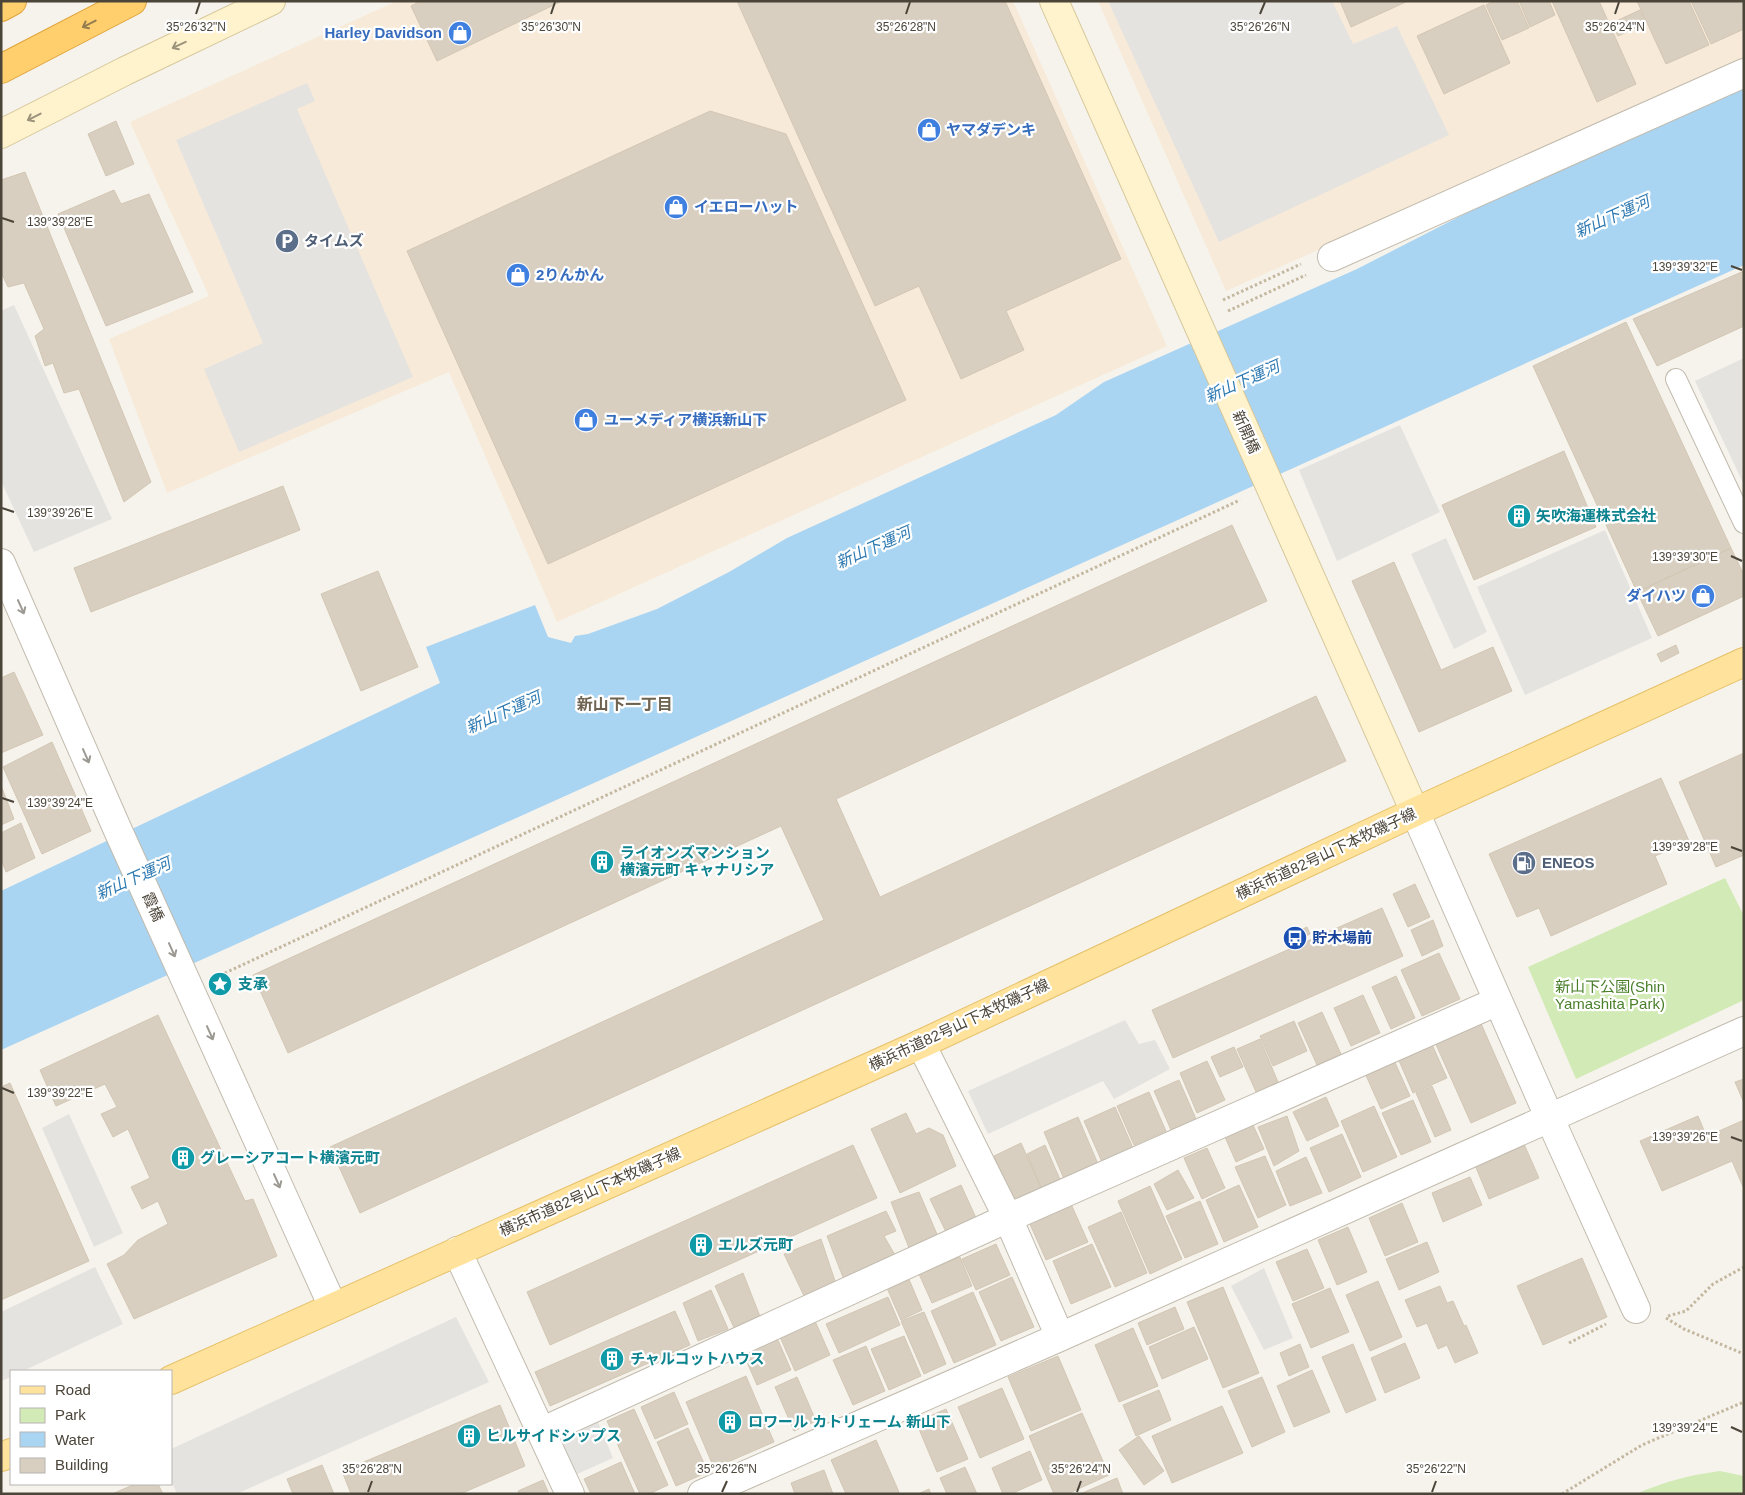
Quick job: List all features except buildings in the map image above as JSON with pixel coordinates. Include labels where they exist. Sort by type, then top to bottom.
[{"type":"highway","points":[[1,7],[12,1]]},
{"type":"highway","points":[[1,69],[132,1]]},
{"type":"main road","name":"横浜市道82号山下本牧磯子線","points":[[172,1380],[921,1044],[1415,812],[1744,662]]},
{"type":"street","points":[[1,134],[125,71],[270,1]]},
{"type":"street","name":"新開橋","points":[[1054,1],[1415,812]]},
{"type":"street","points":[[1332,257],[1744,73]]},
{"type":"street","name":"霞橋","points":[[1,563],[116,826],[333,1307]]},
{"type":"street","points":[[1415,812],[1636,1309]]},
{"type":"street","points":[[541,1432],[1008,1218],[1498,1001]]},
{"type":"street","points":[[702,1494],[1060,1337],[1744,1031]]},
{"type":"street","points":[[921,1044],[1008,1218],[1060,1337]]},
{"type":"street","points":[[457,1252],[570,1494]]},
{"type":"lane","points":[[1676,379],[1744,523]]},
{"type":"path","points":[[1235,308],[1334,262],[1332,257]]},
{"type":"path","points":[[1220,301],[1304,263]]},
{"type":"path","points":[[226,973],[1244,498]]},
{"type":"path","points":[[1744,1267],[1713,1284],[1686,1311],[1663,1317],[1684,1329],[1744,1354]]},
{"type":"path","points":[[1569,1343],[1636,1309]]},
{"type":"path","points":[[1562,1494],[1642,1445],[1744,1402]]},
{"type":"shaded area","points":[[397,1],[1013,1],[1167,346],[557,622],[449,372],[167,493],[109,339],[209,296],[130,122]]},
{"type":"shaded area","points":[[1098,1],[1744,1],[1744,60],[1226,291]]},
{"type":"shaded area","points":[[1108,1],[1332,1],[1353,44],[1397,26],[1449,135],[1219,242]]},
{"type":"shaded area","name":"タイムズ","points":[[307,83],[315,101],[297,109],[413,377],[239,452],[204,369],[263,343],[176,140]]},
{"type":"shaded area","points":[[14,305],[112,519],[34,552],[1,481],[1,311]]},
{"type":"shaded area","points":[[1744,358],[1744,485],[1695,381]]},
{"type":"shaded area","points":[[1400,425],[1440,512],[1337,561],[1299,470]]},
{"type":"shaded area","points":[[1605,530],[1652,638],[1525,695],[1477,587]]},
{"type":"shaded area","points":[[1446,538],[1487,632],[1454,649],[1411,554]]},
{"type":"shaded area","points":[[1125,1020],[1139,1044],[1155,1040],[1170,1069],[1114,1099],[1103,1081],[988,1134],[968,1091]]},
{"type":"shaded area","points":[[69,1114],[123,1233],[94,1247],[42,1128]]},
{"type":"shaded area","points":[[95,1267],[123,1324],[25,1370],[10,1370],[10,1377],[1,1381],[1,1312]]},
{"type":"shaded area","points":[[1264,1268],[1293,1338],[1264,1350],[1231,1286]]},
{"type":"shaded area","points":[[456,1317],[489,1382],[236,1494],[177,1494],[172,1482],[172,1449]]},
{"type":"shaded area","points":[[598,1422],[613,1458],[575,1475],[560,1439]]},
{"type":"green space","name":"新山下公園(Shin Yamashita Park)","points":[[1725,878],[1744,916],[1744,1000],[1576,1079],[1528,967]]},
{"type":"green space","points":[[1720,1471],[1744,1476],[1744,1494],[1636,1494],[1677,1480]]},
{"type":"water","name":"新山下運河","points":[[1744,87],[1744,265],[1,1050],[1,891],[440,683],[426,647],[535,605],[548,637],[571,643],[575,636],[588,634],[657,609],[729,572],[787,538],[1056,415],[1104,382],[1357,269],[1480,206]]},
{"type":"place","name":"Harley Davidson","points":[[460,33]]},
{"type":"place","name":"ヤマダデンキ","points":[[929,130]]},
{"type":"place","name":"イエローハット","points":[[676,207]]},
{"type":"place","name":"タイムズ","points":[[287,241]]},
{"type":"place","name":"2りんかん","points":[[518,275]]},
{"type":"place","name":"ユーメディア横浜新山下","points":[[586,420]]},
{"type":"place","name":"矢吹海運株式会社","points":[[1519,516]]},
{"type":"place","name":"ダイハツ","points":[[1703,596]]},
{"type":"place","name":"ライオンズマンション 横濱元町 キャナリシア","points":[[602,862]]},
{"type":"place","name":"ENEOS","points":[[1524,863]]},
{"type":"place","name":"貯木場前","points":[[1295,938]]},
{"type":"place","name":"支承","points":[[220,984]]},
{"type":"place","name":"グレーシアコート横濱元町","points":[[183,1158]]},
{"type":"place","name":"エルズ元町","points":[[701,1245]]},
{"type":"place","name":"チャルコットハウス","points":[[612,1359]]},
{"type":"place","name":"ロワール カトリェーム 新山下","points":[[730,1422]]},
{"type":"place","name":"ヒルサイドシップス","points":[[469,1436]]},
{"type":"district","name":"新山下一丁目","points":[[625,704]]}]
